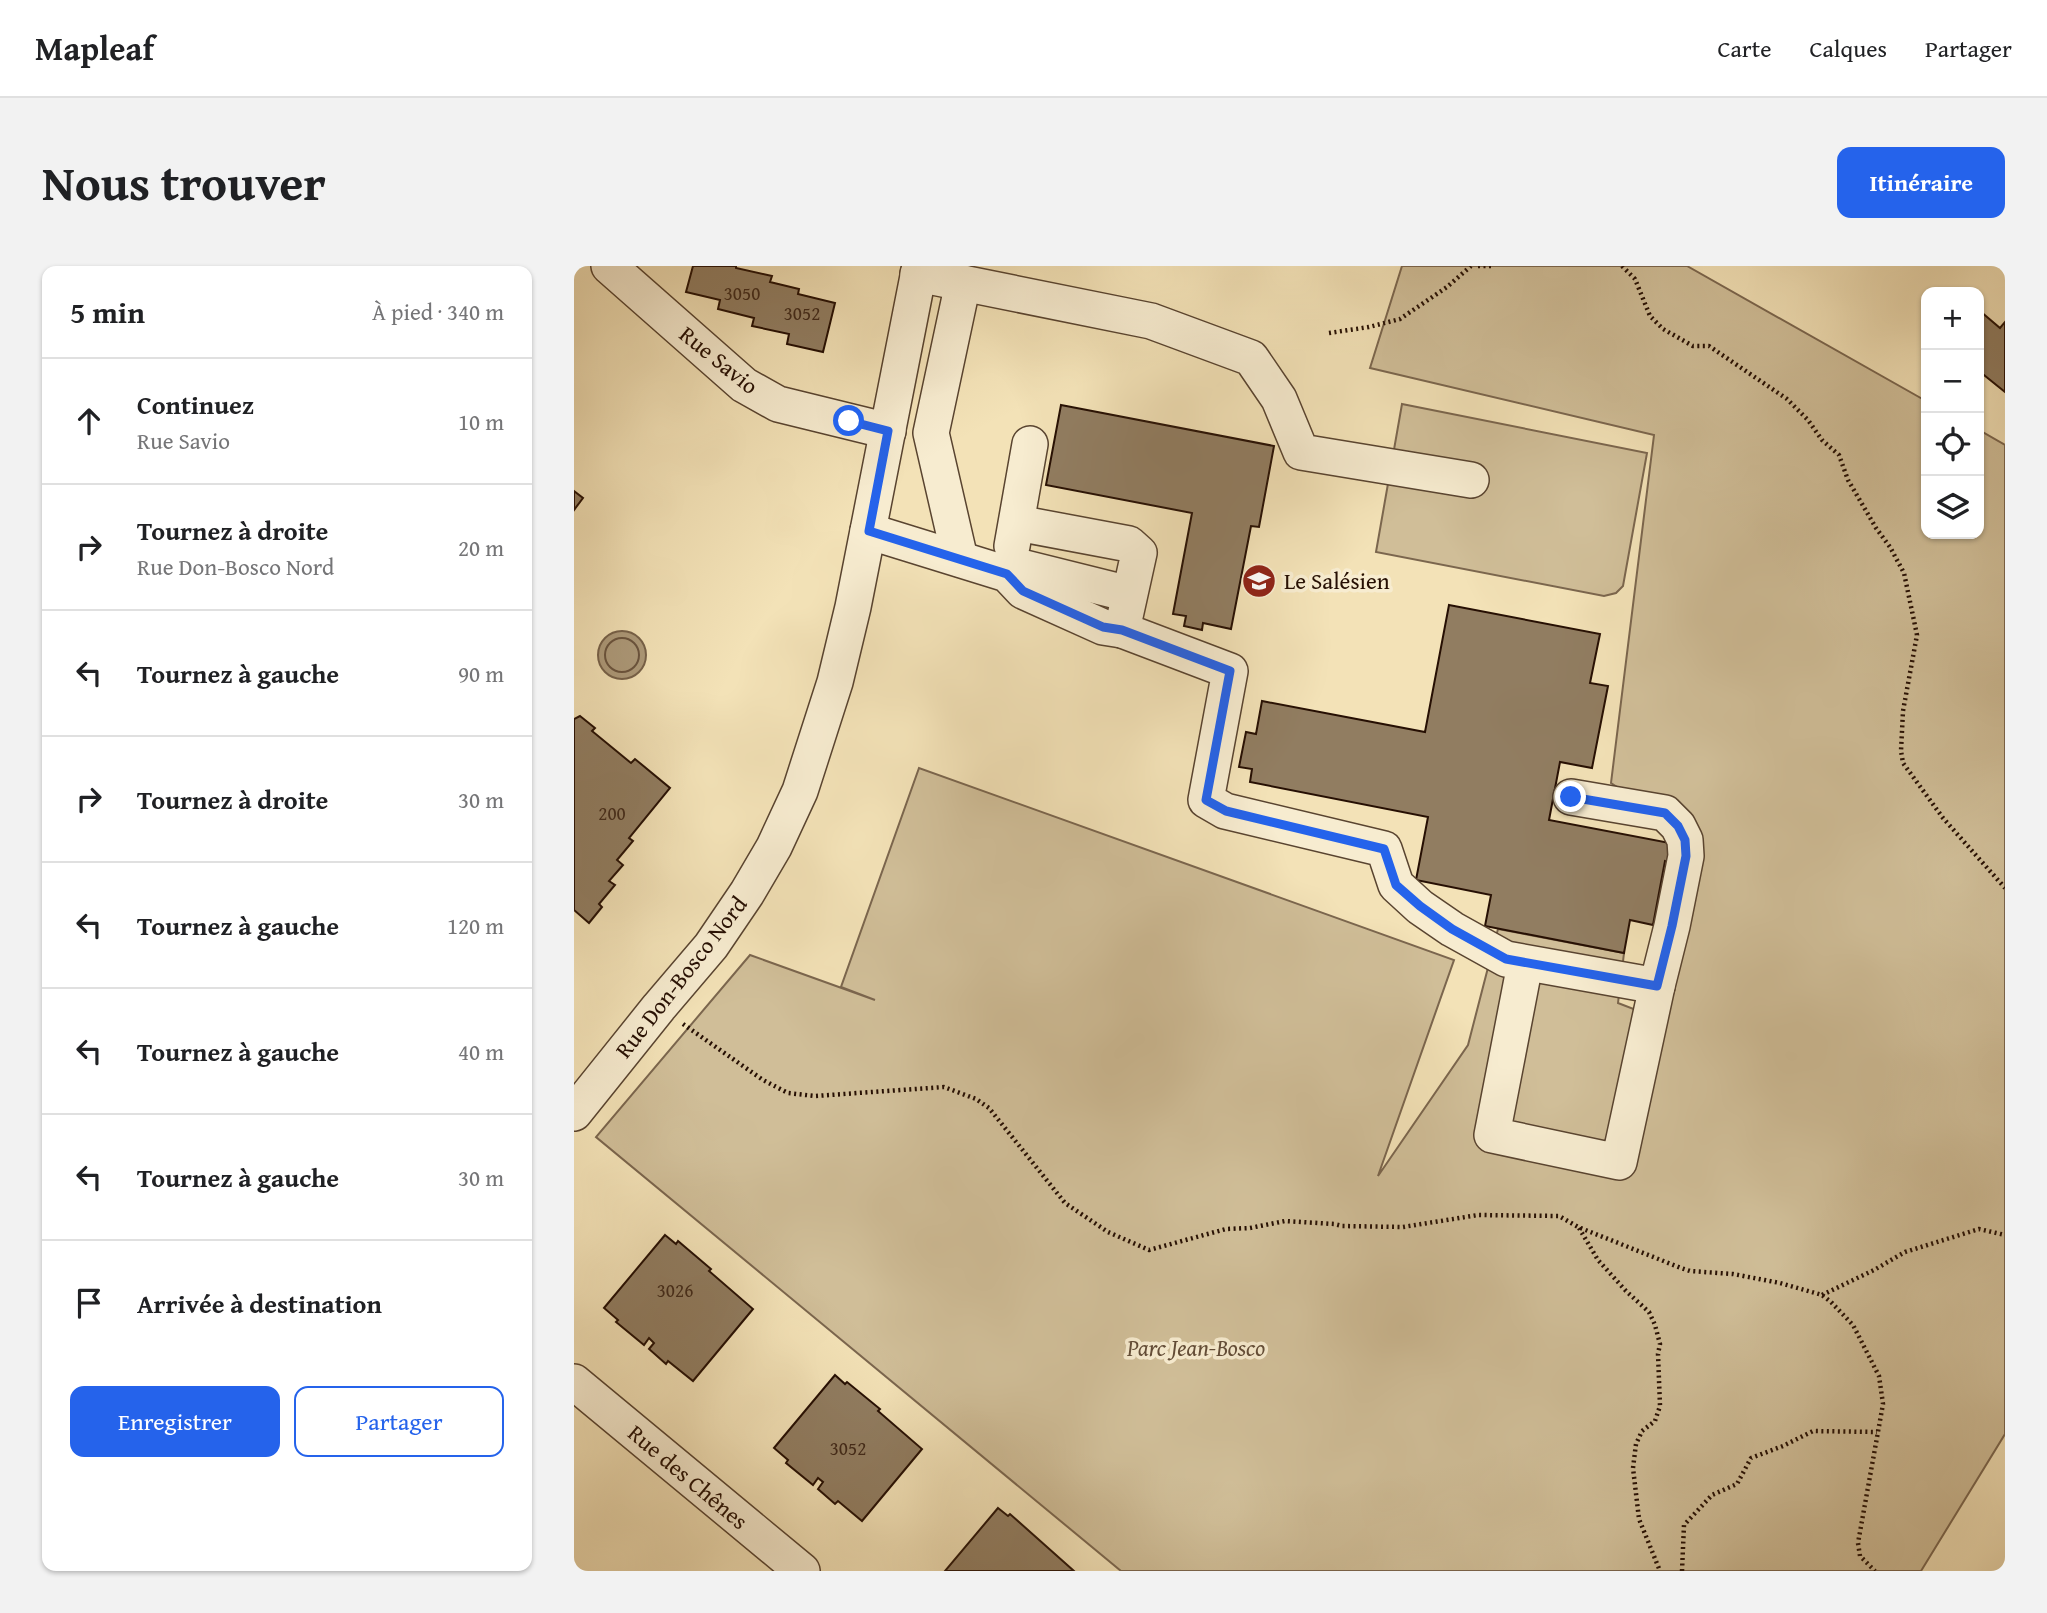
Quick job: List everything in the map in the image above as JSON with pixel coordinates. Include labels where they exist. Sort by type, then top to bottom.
[{"type":"street","name":"Rue Savio","points":[[609,266],[744,385],[763,397],[778,404],[888,431]]},
{"type":"street","name":"Rue Don-Bosco Nord","points":[[574,1113],[711,946],[774,847],[800,791],[835,682],[869,531],[919,270]]},
{"type":"street","points":[[919,270],[963,283],[1151,321],[1251,358],[1279,399],[1301,452],[1471,480]]},
{"type":"street","points":[[960,559],[931,433],[963,283]]},
{"type":"street","points":[[1030,444],[1008,569],[1023,591],[1103,627],[1122,630],[1230,671],[1206,800],[1226,811],[1384,849],[1396,885],[1452,929],[1506,959],[1657,986]]},
{"type":"street","points":[[1017,523],[1129,544],[1139,553],[1122,630]]},
{"type":"street","points":[[869,531],[960,559],[1129,594]]},
{"type":"street","points":[[1525,964],[1492,1135],[1619,1162],[1672,926],[1686,856],[1685,840],[1678,826],[1665,813],[1571,797]]},
{"type":"street","name":"Rue des Chênes","points":[[574,1382],[802,1571]]},
{"type":"path","points":[[1329,333],[1369,327],[1400,318],[1447,287],[1471,266]]},
{"type":"path","points":[[1478,266],[1492,266]]},
{"type":"path","points":[[1622,266],[1635,279],[1650,316],[1663,329],[1693,346],[1709,346],[1787,399],[1808,420],[1822,440],[1839,455],[1848,480],[1904,573],[1917,635],[1903,711],[1903,763],[1943,818],[2005,888]]},
{"type":"path","points":[[659,1007],[763,1080],[788,1093],[815,1096],[944,1087],[976,1099],[989,1108],[1065,1203],[1108,1231],[1149,1250],[1226,1229],[1250,1228],[1285,1221],[1403,1227],[1478,1215],[1559,1216],[1578,1227],[1690,1271],[1733,1274],[1822,1295],[1853,1325],[1879,1376],[1883,1404],[1858,1543],[1860,1556],[1875,1571]]},
{"type":"path","points":[[1578,1227],[1598,1259],[1649,1312],[1660,1344],[1660,1406],[1655,1421],[1642,1431],[1636,1444],[1633,1468],[1639,1519],[1660,1571]]},
{"type":"path","points":[[1822,1295],[1905,1252],[1979,1229],[2005,1235]]},
{"type":"path","points":[[1682,1571],[1684,1525],[1712,1495],[1737,1484],[1751,1458],[1814,1431],[1877,1432]]},
{"type":"green space","name":"Parc Jean-Bosco","points":[[1402,266],[1687,266],[1921,398],[1921,539],[1984,539],[1984,433],[2005,445],[2005,1434],[1921,1571],[1121,1571],[596,1137],[750,955],[875,1000],[841,987],[919,768],[1454,960],[1378,1176],[1468,1045],[1498,929],[1624,953],[1618,1003],[1636,1010],[1689,834],[1611,783],[1654,435],[1370,368]]},
{"type":"green space","points":[[1402,404],[1647,453],[1623,586],[1616,593],[1604,596],[1376,552]]},
{"type":"water","points":[[622,631],[639,638],[646,655],[639,672],[622,679],[605,672],[598,655],[605,638]]},
{"type":"building","points":[[693,266],[736,266],[772,276],[770,282],[799,289],[798,294],[835,303],[823,352],[787,344],[789,334],[752,326],[754,318],[718,309],[720,300],[686,292]]},
{"type":"building","points":[[1984,314],[2000,328],[2005,322],[2005,392],[1984,375]]},
{"type":"building","points":[[1061,405],[1274,446],[1259,527],[1251,526],[1231,629],[1203,623],[1202,630],[1184,626],[1186,616],[1173,614],[1192,513],[1046,485]]},
{"type":"building","points":[[574,491],[583,498],[574,510]]},
{"type":"building","points":[[1449,605],[1600,634],[1590,683],[1608,686],[1592,768],[1560,762],[1549,820],[1675,844],[1672,863],[1665,861],[1653,925],[1630,920],[1624,953],[1485,926],[1491,895],[1416,880],[1428,817],[1250,782],[1252,769],[1239,767],[1246,732],[1256,734],[1262,701],[1425,732]]},
{"type":"building","points":[[580,716],[595,728],[592,731],[631,763],[635,759],[670,788],[629,838],[633,841],[617,860],[623,865],[609,881],[615,885],[599,904],[602,907],[589,923],[574,910],[574,719]]},
{"type":"building","points":[[665,1235],[676,1244],[678,1241],[753,1309],[693,1381],[668,1361],[666,1364],[649,1349],[654,1343],[649,1338],[644,1345],[616,1322],[618,1320],[604,1308]]},
{"type":"building","points":[[835,1375],[880,1409],[878,1411],[922,1449],[862,1521],[838,1501],[835,1504],[818,1489],[823,1482],[818,1478],[813,1485],[786,1463],[788,1460],[774,1448]]},
{"type":"building","points":[[998,1508],[1008,1516],[1010,1514],[1074,1571],[945,1571]]},
{"type":"place","name":"Le Salésien","points":[[1259,581]]},
{"type":"route","points":[[849,421],[888,431],[869,531],[1007,574],[1023,591],[1103,627],[1122,630],[1230,671],[1206,800],[1226,811],[1384,849],[1396,885],[1452,929],[1506,959],[1657,986],[1686,856],[1685,840],[1678,826],[1665,813],[1571,797]]}]
